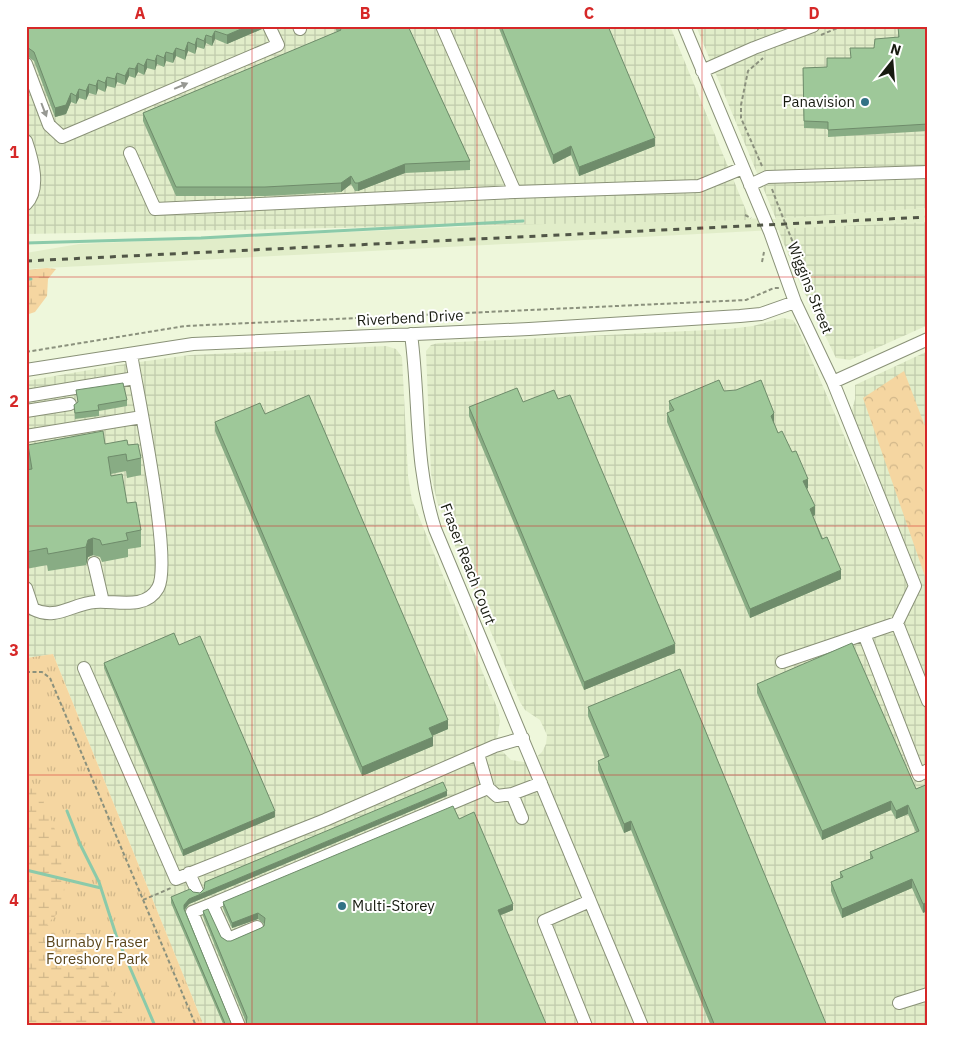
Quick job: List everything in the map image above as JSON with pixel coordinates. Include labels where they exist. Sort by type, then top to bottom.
[{"type":"street","points":[[26,64],[49,125],[62,137],[278,45],[269,26]]},
{"type":"street","points":[[442,26],[515,192]]},
{"type":"street","name":"Wiggins Street","points":[[684,26],[770,232],[795,302],[833,382],[915,586],[897,623]]},
{"type":"street","points":[[702,71],[754,48],[814,32]]},
{"type":"street","points":[[26,141],[35,167],[32,194],[26,204]]},
{"type":"street","points":[[130,153],[155,209],[515,192],[699,186],[743,168]]},
{"type":"street","points":[[750,185],[767,177],[928,172]]},
{"type":"street","name":"Riverbend Drive","points":[[26,370],[194,344],[740,316],[761,314],[795,302]]},
{"type":"street","name":"Fraser Reach Court","points":[[411,334],[419,453],[427,504],[459,590],[523,738],[642,1026]]},
{"type":"street","points":[[833,382],[928,339]]},
{"type":"street","points":[[26,588],[33,609],[43,614],[58,613],[94,602],[132,603],[146,599],[158,588],[162,569],[159,530],[131,354]]},
{"type":"street","points":[[26,396],[135,378]]},
{"type":"street","points":[[26,411],[70,404]]},
{"type":"street","points":[[26,436],[142,416]]},
{"type":"street","points":[[94,563],[103,602]]},
{"type":"street","points":[[782,662],[897,623],[928,701]]},
{"type":"street","points":[[864,634],[919,775],[928,770]]},
{"type":"street","points":[[84,668],[176,880],[193,882],[325,820],[495,746],[523,738]]},
{"type":"street","points":[[478,754],[488,788],[497,796],[512,794],[541,783]]},
{"type":"street","points":[[239,1026],[192,912],[488,788]]},
{"type":"street","points":[[512,794],[522,818]]},
{"type":"street","points":[[586,1026],[544,920],[590,900]]},
{"type":"street","points":[[212,904],[228,939],[257,927]]},
{"type":"street","points":[[899,1003],[928,994]]},
{"type":"path","points":[[814,32],[842,26]]},
{"type":"path","points":[[771,55],[762,58],[748,71],[741,105],[742,118],[807,277],[798,279]]},
{"type":"path","points":[[26,352],[185,326],[746,300],[774,288],[777,290]]},
{"type":"path","points":[[429,315],[429,322]]},
{"type":"path","points":[[390,316],[390,323]]},
{"type":"path","points":[[26,672],[42,672],[50,678],[196,1026]]},
{"type":"path","points":[[143,900],[193,882]]},
{"type":"shaded area","points":[[26,26],[670,26],[750,220],[26,234]]},
{"type":"shaded area","points":[[696,26],[928,26],[928,208],[776,219]]},
{"type":"shaded area","points":[[928,208],[928,222],[26,269],[26,253],[79,244],[681,217],[776,219]]},
{"type":"shaded area","points":[[928,222],[928,325],[850,360],[836,358],[798,279],[778,229]]},
{"type":"shaded area","points":[[783,318],[793,320],[797,326],[903,573],[914,569],[850,417],[855,399],[855,385],[928,351],[928,1026],[204,1026],[53,654],[26,658],[26,381],[190,355],[386,346],[396,349],[402,357],[408,476],[412,500],[498,710],[500,721],[497,739],[500,749],[511,760],[524,762],[533,760],[542,752],[546,744],[547,735],[540,720],[525,710],[520,702],[437,502],[431,474],[426,351],[431,345],[438,343],[729,329],[753,326]]},
{"type":"green space","points":[[56,269],[48,279],[47,296],[35,312],[26,315],[26,270]]},
{"type":"green space","points":[[904,371],[928,434],[928,585],[863,398]]},
{"type":"green space","name":"Burnaby Fraser Foreshore Park","points":[[53,654],[204,1026],[26,1026],[26,658]]},
{"type":"green space","points":[[26,776],[39,793],[52,821],[65,862],[66,880],[62,909],[47,924],[58,937],[71,933],[86,933],[92,953],[129,1026],[26,1026]]},
{"type":"building","points":[[26,26],[248,26],[227,35],[215,31],[212,37],[206,35],[204,41],[197,38],[195,45],[188,42],[185,51],[176,48],[173,54],[166,52],[164,58],[157,55],[155,61],[147,59],[144,66],[138,63],[135,69],[129,68],[125,76],[117,73],[115,79],[107,77],[105,83],[98,80],[96,86],[89,84],[86,91],[79,89],[76,96],[71,93],[66,105],[55,108],[34,52],[27,47]]},
{"type":"building","points":[[339,26],[408,26],[470,161],[405,164],[358,183],[355,183],[351,176],[341,183],[265,187],[176,187],[143,113],[341,30]]},
{"type":"building","points":[[501,26],[608,26],[655,138],[579,167],[571,146],[553,155]]},
{"type":"building","name":"Panavision","points":[[898,27],[928,27],[928,124],[828,130],[828,122],[804,121],[803,68],[827,67],[827,58],[851,58],[850,48],[874,48],[875,39],[899,37]]},
{"type":"building","points":[[719,380],[724,391],[736,390],[761,380],[774,413],[771,416],[778,433],[782,431],[792,452],[796,451],[808,479],[803,481],[815,506],[810,509],[822,539],[827,537],[841,570],[750,609],[667,413],[674,410],[669,401]]},
{"type":"building","points":[[123,383],[127,400],[98,405],[99,410],[75,413],[74,405],[78,402],[76,390]]},
{"type":"building","points":[[517,388],[523,402],[554,390],[558,399],[570,395],[675,644],[584,682],[469,407]]},
{"type":"building","points":[[309,395],[448,720],[429,728],[433,737],[362,767],[215,422],[260,403],[265,414]]},
{"type":"building","points":[[103,431],[105,444],[127,440],[128,445],[138,444],[141,458],[127,461],[126,454],[108,457],[111,476],[122,474],[127,503],[136,502],[141,530],[126,533],[128,540],[102,545],[100,540],[93,538],[88,540],[86,547],[48,554],[47,548],[26,552],[26,470],[32,469],[28,445]]},
{"type":"building","points":[[174,633],[179,645],[200,636],[275,811],[183,850],[104,663]]},
{"type":"building","points":[[852,643],[916,789],[928,784],[928,902],[923,904],[912,879],[842,909],[831,882],[843,877],[840,872],[873,858],[870,852],[919,831],[908,805],[896,811],[891,801],[822,831],[757,684]]},
{"type":"building","points":[[680,669],[827,1026],[715,1026],[631,821],[624,824],[598,761],[609,756],[588,707]]},
{"type":"building","points":[[443,782],[447,791],[189,899],[184,905],[184,909],[231,1023],[234,1026],[226,1026],[171,897],[190,889],[193,892],[200,893],[204,889],[205,882]]},
{"type":"building","name":"Multi-Storey","points":[[453,806],[459,819],[474,812],[513,904],[498,910],[547,1026],[244,1026],[246,1025],[247,1017],[203,911],[208,909],[221,937],[231,941],[264,926],[265,918],[258,913],[232,923],[223,902]]},
{"type":"waterway","points":[[26,243],[201,238],[523,221]]},
{"type":"waterway","points":[[26,279],[31,279]]},
{"type":"waterway","points":[[67,811],[80,844],[99,882],[116,935],[155,1026]]},
{"type":"waterway","points":[[26,870],[101,888]]},
{"type":"railway","points":[[26,261],[928,217]]},
{"type":"place","name":"Panavision","points":[[865,102]]},
{"type":"place","name":"Multi-Storey","points":[[342,906]]}]
